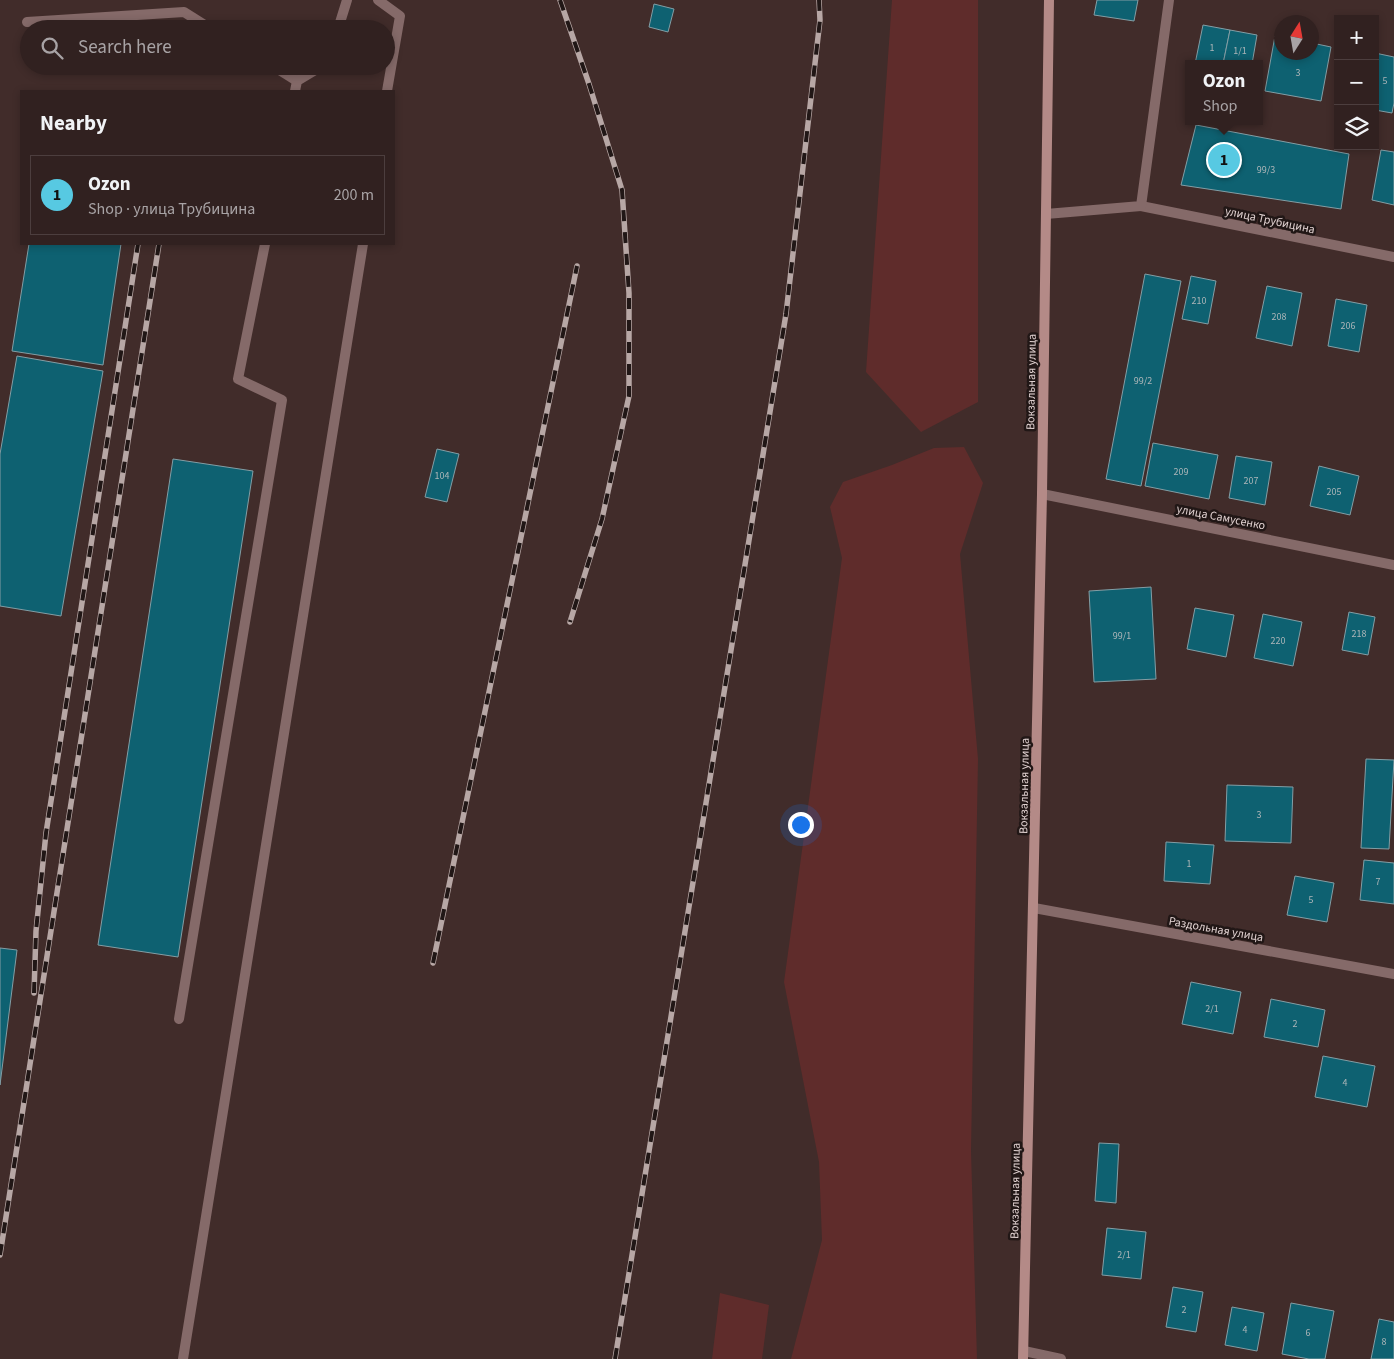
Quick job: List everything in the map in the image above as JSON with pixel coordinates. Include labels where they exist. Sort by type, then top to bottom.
[{"type":"main road","name":"Вокзальная улица","points":[[1024,1355],[1042,494],[1049,0]]},
{"type":"street","points":[[341,20],[347,0]]},
{"type":"street","points":[[378,0],[400,16],[395,47]]},
{"type":"street","points":[[1046,214],[1140,206],[1169,0]]},
{"type":"street","points":[[58,20],[184,12],[197,20]]},
{"type":"street","points":[[283,75],[296,86],[310,75]]},
{"type":"street","points":[[388,90],[391,75]]},
{"type":"street","name":"улица Трубицина","points":[[1140,206],[1394,257]]},
{"type":"street","points":[[180,1019],[282,400],[238,379],[265,245]]},
{"type":"street","points":[[182,1359],[363,245]]},
{"type":"street","name":"улица Самусенко","points":[[1042,494],[1394,565]]},
{"type":"street","name":"Раздольная улица","points":[[1034,908],[1394,974]]},
{"type":"street","points":[[1024,1355],[1061,1359]]},
{"type":"shaded area","points":[[892,0],[978,0],[978,402],[921,432],[866,372]]},
{"type":"shaded area","points":[[964,447],[983,483],[960,554],[978,759],[971,1151],[977,1359],[791,1359],[822,1240],[819,1162],[784,982],[842,558],[830,507],[843,482],[934,448]]},
{"type":"shaded area","points":[[720,1293],[769,1305],[762,1359],[712,1359]]},
{"type":"building","points":[[1097,0],[1138,0],[1134,21],[1094,15]]},
{"type":"building","points":[[654,4],[674,9],[668,32],[649,27]]},
{"type":"building","points":[[1203,25],[1230,30],[1224,60],[1196,60]]},
{"type":"building","points":[[1230,30],[1257,35],[1253,60],[1224,60]]},
{"type":"building","points":[[1274,42],[1274,60],[1319,60],[1319,44],[1331,47],[1321,101],[1265,91]]},
{"type":"building","points":[[1379,54],[1394,57],[1394,103],[1392,113],[1379,111]]},
{"type":"building","points":[[1196,125],[1349,154],[1341,209],[1181,185]]},
{"type":"building","points":[[1381,150],[1394,152],[1394,205],[1372,200]]},
{"type":"building","points":[[29,245],[121,245],[103,365],[12,351]]},
{"type":"building","points":[[1145,274],[1181,281],[1141,486],[1106,479]]},
{"type":"building","points":[[1191,276],[1216,281],[1208,324],[1182,319]]},
{"type":"building","points":[[1267,286],[1302,293],[1292,346],[1256,338]]},
{"type":"building","points":[[1336,299],[1367,305],[1359,352],[1328,346]]},
{"type":"building","points":[[17,356],[103,371],[61,616],[0,606],[0,454]]},
{"type":"building","points":[[1153,443],[1218,455],[1209,499],[1145,486]]},
{"type":"building","points":[[437,449],[459,454],[447,502],[425,497]]},
{"type":"building","points":[[1236,456],[1272,462],[1265,505],[1229,498]]},
{"type":"building","points":[[173,459],[253,471],[178,957],[98,945]]},
{"type":"building","points":[[1319,466],[1359,476],[1350,515],[1310,506]]},
{"type":"building","points":[[1151,587],[1156,679],[1094,682],[1089,591]]},
{"type":"building","points":[[1195,608],[1234,615],[1226,657],[1187,649]]},
{"type":"building","points":[[1349,612],[1375,617],[1368,655],[1342,650]]},
{"type":"building","points":[[1263,614],[1302,622],[1293,666],[1254,658]]},
{"type":"building","points":[[1366,759],[1394,760],[1389,849],[1361,848]]},
{"type":"building","points":[[1227,785],[1293,787],[1291,843],[1225,841]]},
{"type":"building","points":[[1166,842],[1214,845],[1210,884],[1164,881]]},
{"type":"building","points":[[1364,860],[1394,863],[1394,904],[1360,900]]},
{"type":"building","points":[[1295,876],[1334,883],[1327,922],[1287,915]]},
{"type":"building","points":[[0,948],[17,950],[0,1085]]},
{"type":"building","points":[[1191,982],[1241,992],[1233,1034],[1182,1024]]},
{"type":"building","points":[[1271,999],[1325,1010],[1318,1047],[1264,1037]]},
{"type":"building","points":[[1323,1056],[1375,1066],[1367,1107],[1315,1097]]},
{"type":"building","points":[[1099,1143],[1119,1144],[1116,1203],[1095,1201]]},
{"type":"building","points":[[1107,1228],[1146,1232],[1141,1279],[1102,1275]]},
{"type":"building","points":[[1173,1287],[1203,1292],[1196,1332],[1166,1327]]},
{"type":"building","points":[[1291,1303],[1334,1311],[1325,1359],[1309,1359],[1282,1354]]},
{"type":"building","points":[[1232,1307],[1264,1313],[1257,1351],[1225,1345]]},
{"type":"building","points":[[1379,1319],[1394,1322],[1394,1359],[1371,1359]]},
{"type":"railway","points":[[560,0],[589,84],[622,190],[629,293],[629,396],[602,519],[570,622]]},
{"type":"railway","points":[[615,1359],[786,314],[820,20],[819,0]]},
{"type":"railway","points":[[34,993],[36,931],[46,833],[138,245]]},
{"type":"railway","points":[[0,1255],[159,245]]},
{"type":"railway","points":[[433,963],[577,266]]},
{"type":"place","name":"Ozon","points":[[1224,160]]}]
